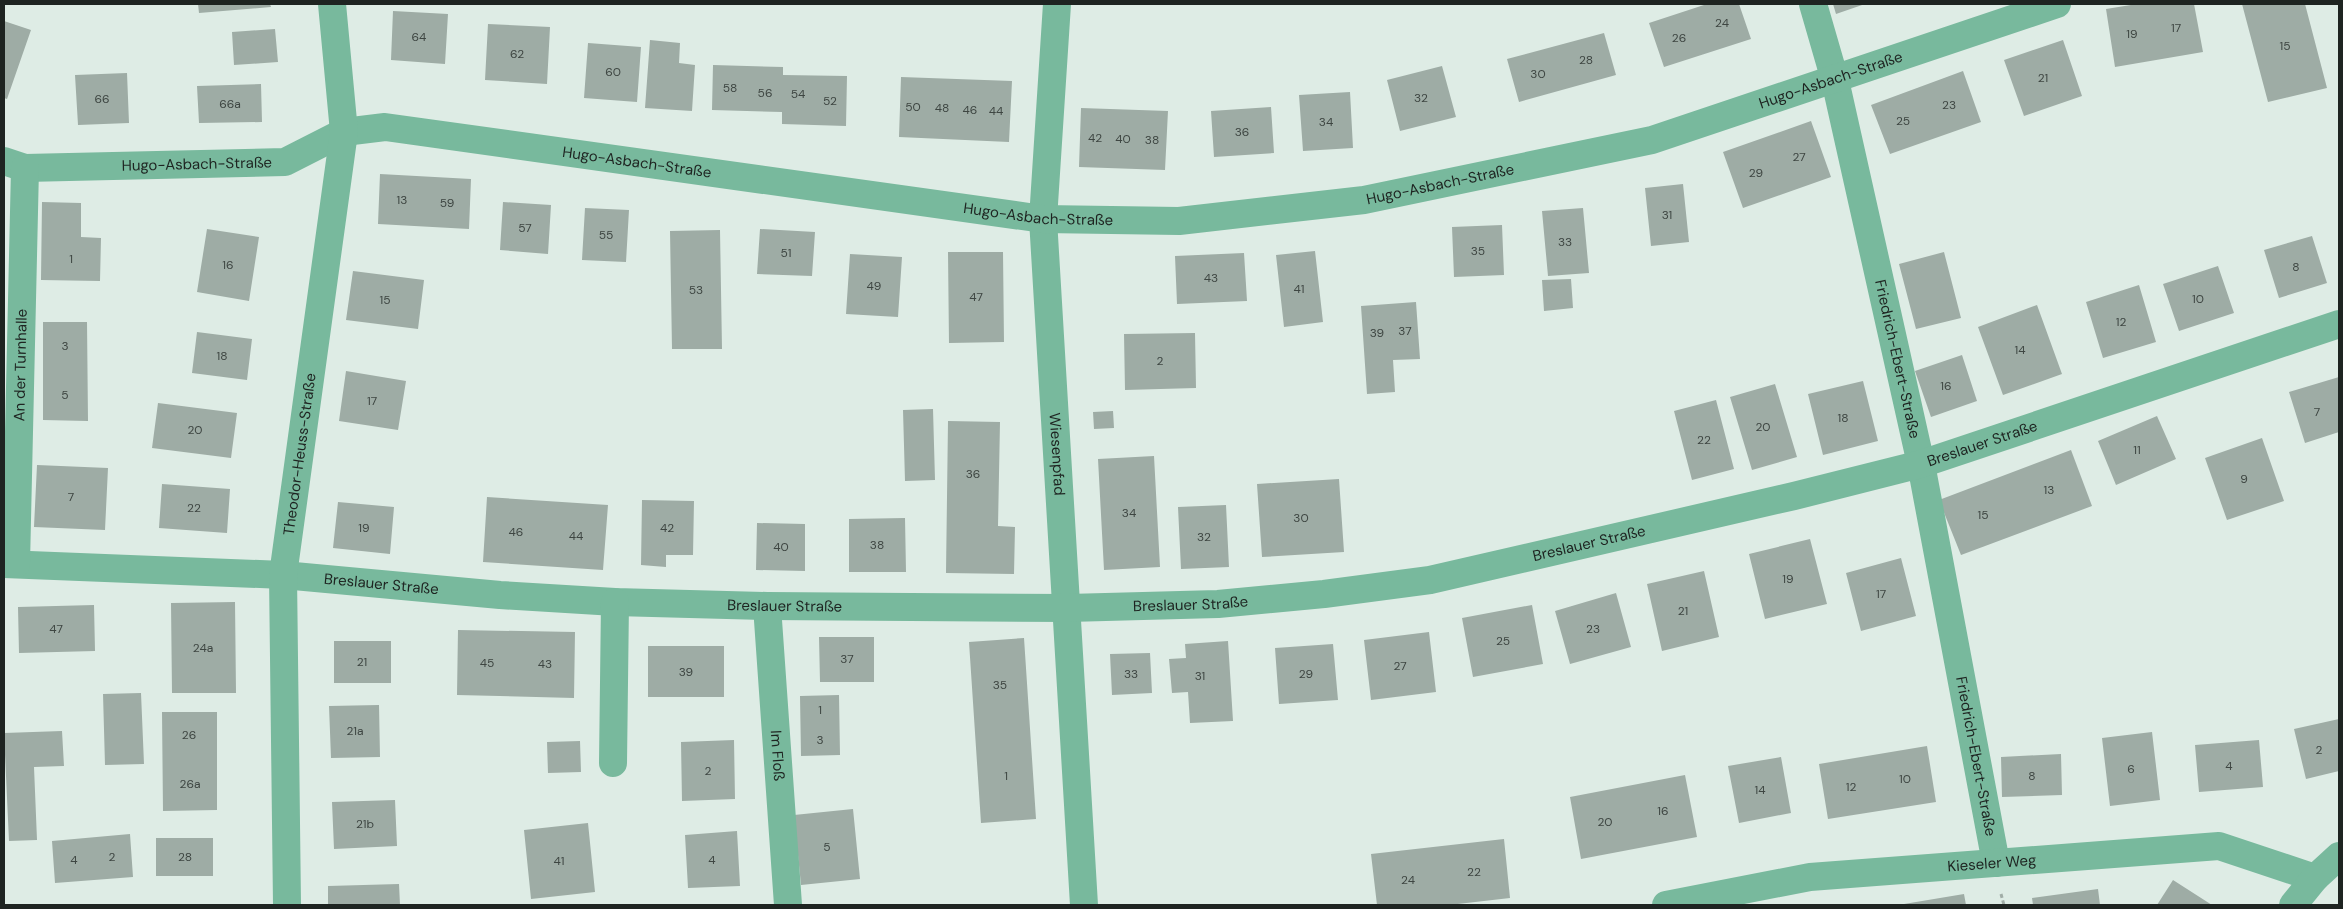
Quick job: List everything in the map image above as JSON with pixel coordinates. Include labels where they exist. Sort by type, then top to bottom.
[{"type":"street","name":"Theodor-Heuss-Straße","points":[[287,905],[283,575],[344,132],[332,4]]},
{"type":"street","name":"Wiesenpfad","points":[[1057,4],[1043,219],[1068,608],[1084,905]]},
{"type":"street","name":"Friedrich-Ebert-Straße","points":[[1813,4],[1835,80],[1921,464],[1996,864]]},
{"type":"street","name":"Hugo-Asbach-Straße","points":[[14,164],[285,162],[344,132],[385,127],[1043,219],[1179,222],[1364,200],[1652,140],[2057,4]]},
{"type":"street","name":"An der Turnhalle","points":[[10,564],[14,164]]},
{"type":"street","name":"Breslauer Straße","points":[[10,564],[283,575],[500,595],[615,602],[767,606],[1068,608],[1218,604],[1324,594],[1430,580],[1921,464],[2339,324]]},
{"type":"street","points":[[613,763],[615,602]]},
{"type":"street","name":"Im Floß","points":[[767,606],[788,905]]},
{"type":"street","name":"Kieseler Weg","points":[[1666,905],[1810,877],[2220,846],[2315,878]]},
{"type":"street","points":[[2293,905],[2315,878],[2339,856]]},
{"type":"building","points":[[198,4],[270,4],[271,7],[199,13]]},
{"type":"building","points":[[1707,4],[1739,4],[1751,39],[1664,67],[1649,23]]},
{"type":"building","points":[[1833,4],[1865,4],[1836,14]]},
{"type":"building","points":[[2137,4],[2194,4],[2203,52],[2115,67],[2106,9]]},
{"type":"building","points":[[2242,4],[2305,4],[2327,88],[2268,102]]},
{"type":"building","points":[[393,11],[448,14],[445,64],[391,60]]},
{"type":"building","points":[[4,21],[31,30],[7,99],[4,98]]},
{"type":"building","points":[[488,24],[550,27],[547,84],[485,80]]},
{"type":"building","points":[[275,29],[278,62],[234,65],[232,32]]},
{"type":"building","points":[[1604,33],[1616,75],[1519,102],[1507,59]]},
{"type":"building","points":[[650,40],[680,43],[679,63],[695,65],[692,111],[645,108]]},
{"type":"building","points":[[2063,40],[2082,96],[2024,116],[2004,60]]},
{"type":"building","points":[[588,43],[641,47],[637,102],[584,98]]},
{"type":"building","points":[[713,65],[783,67],[783,75],[847,76],[846,126],[782,124],[782,112],[712,110]]},
{"type":"building","points":[[1442,66],[1456,117],[1400,131],[1387,80]]},
{"type":"building","points":[[1963,71],[1981,122],[1890,154],[1871,105]]},
{"type":"building","points":[[127,73],[129,123],[78,125],[75,75]]},
{"type":"building","points":[[901,77],[1012,81],[1009,142],[899,137]]},
{"type":"building","points":[[261,84],[262,122],[199,123],[197,86]]},
{"type":"building","points":[[1350,92],[1353,148],[1303,151],[1299,95]]},
{"type":"building","points":[[1271,107],[1274,153],[1214,157],[1211,111]]},
{"type":"building","points":[[1081,108],[1168,111],[1165,170],[1079,167]]},
{"type":"building","points":[[1811,121],[1831,177],[1743,208],[1723,152]]},
{"type":"building","points":[[380,174],[471,179],[469,229],[378,224]]},
{"type":"building","points":[[1683,184],[1689,242],[1651,246],[1645,188]]},
{"type":"building","points":[[42,202],[81,203],[81,237],[101,238],[100,281],[41,280]]},
{"type":"building","points":[[503,202],[551,205],[548,254],[500,250]]},
{"type":"building","points":[[585,208],[629,210],[626,262],[582,260]]},
{"type":"building","points":[[1583,208],[1589,273],[1548,276],[1542,211]]},
{"type":"building","points":[[1502,225],[1504,275],[1454,277],[1452,227]]},
{"type":"building","points":[[207,229],[259,237],[249,301],[197,292]]},
{"type":"building","points":[[760,229],[815,232],[812,276],[757,274]]},
{"type":"building","points":[[720,230],[722,349],[672,349],[670,231]]},
{"type":"building","points":[[2312,236],[2327,283],[2279,298],[2264,250]]},
{"type":"building","points":[[1315,251],[1323,322],[1284,327],[1276,255]]},
{"type":"building","points":[[948,252],[1003,252],[1004,342],[949,343]]},
{"type":"building","points":[[1944,252],[1961,318],[1916,329],[1899,264]]},
{"type":"building","points":[[1244,253],[1247,301],[1177,304],[1175,256]]},
{"type":"building","points":[[850,254],[902,257],[898,317],[846,314]]},
{"type":"building","points":[[2218,266],[2234,313],[2179,331],[2163,284]]},
{"type":"building","points":[[353,271],[424,280],[418,329],[346,320]]},
{"type":"building","points":[[1571,279],[1573,308],[1544,311],[1542,280]]},
{"type":"building","points":[[2139,285],[2156,342],[2103,358],[2086,302]]},
{"type":"building","points":[[1416,302],[1420,359],[1393,360],[1395,392],[1367,394],[1361,306]]},
{"type":"building","points":[[2037,305],[2062,374],[2003,395],[1978,327]]},
{"type":"building","points":[[43,322],[87,322],[88,421],[43,420]]},
{"type":"building","points":[[197,332],[252,339],[247,380],[192,373]]},
{"type":"building","points":[[1195,333],[1196,388],[1125,390],[1124,334]]},
{"type":"building","points":[[1962,355],[1977,401],[1931,417],[1915,371]]},
{"type":"building","points":[[346,371],[406,381],[398,430],[339,421]]},
{"type":"building","points":[[2339,377],[2339,432],[2305,443],[2289,392]]},
{"type":"building","points":[[1863,381],[1878,441],[1823,455],[1808,394]]},
{"type":"building","points":[[1775,384],[1797,457],[1752,470],[1730,397]]},
{"type":"building","points":[[1716,400],[1734,469],[1692,480],[1674,411]]},
{"type":"building","points":[[158,403],[237,413],[231,458],[152,448]]},
{"type":"building","points":[[933,409],[935,480],[905,481],[903,410]]},
{"type":"building","points":[[1113,411],[1114,428],[1094,429],[1093,412]]},
{"type":"building","points":[[2157,416],[2176,459],[2116,485],[2098,441]]},
{"type":"building","points":[[948,421],[1000,422],[998,526],[1015,527],[1014,574],[946,573]]},
{"type":"building","points":[[2262,438],[2284,501],[2227,520],[2205,458]]},
{"type":"building","points":[[2071,450],[2092,506],[1961,555],[1939,500]]},
{"type":"building","points":[[1154,456],[1160,567],[1104,570],[1098,459]]},
{"type":"building","points":[[37,465],[108,468],[105,530],[34,527]]},
{"type":"building","points":[[1339,479],[1344,552],[1262,557],[1257,484]]},
{"type":"building","points":[[162,484],[230,489],[227,533],[159,528]]},
{"type":"building","points":[[487,497],[608,505],[603,570],[483,562]]},
{"type":"building","points":[[642,500],[694,501],[693,555],[666,555],[666,567],[641,565]]},
{"type":"building","points":[[338,502],[394,507],[390,554],[333,548]]},
{"type":"building","points":[[1226,505],[1229,567],[1181,569],[1178,507]]},
{"type":"building","points":[[905,518],[906,572],[849,572],[849,519]]},
{"type":"building","points":[[757,523],[805,524],[805,571],[756,570]]},
{"type":"building","points":[[1810,539],[1827,604],[1765,619],[1749,554]]},
{"type":"building","points":[[1901,558],[1916,616],[1861,631],[1846,573]]},
{"type":"building","points":[[1704,571],[1719,637],[1662,651],[1647,584]]},
{"type":"building","points":[[1616,593],[1631,647],[1570,664],[1555,611]]},
{"type":"building","points":[[235,602],[236,693],[172,693],[171,603]]},
{"type":"building","points":[[94,605],[95,651],[19,653],[18,607]]},
{"type":"building","points":[[1532,605],[1543,664],[1473,677],[1462,618]]},
{"type":"building","points":[[458,630],[575,632],[574,698],[457,695]]},
{"type":"building","points":[[1429,632],[1436,692],[1371,700],[1364,640]]},
{"type":"building","points":[[819,637],[874,637],[874,682],[820,682]]},
{"type":"building","points":[[1024,638],[1036,819],[981,823],[969,642]]},
{"type":"building","points":[[334,641],[391,641],[391,683],[334,683]]},
{"type":"building","points":[[1228,641],[1233,721],[1190,723],[1188,692],[1172,693],[1169,659],[1186,658],[1185,644]]},
{"type":"building","points":[[1333,644],[1338,700],[1279,704],[1275,648]]},
{"type":"building","points":[[648,646],[724,646],[724,697],[648,697]]},
{"type":"building","points":[[1150,653],[1152,693],[1112,695],[1110,654]]},
{"type":"building","points":[[141,693],[144,764],[105,765],[103,694]]},
{"type":"building","points":[[839,695],[840,755],[801,756],[800,696]]},
{"type":"building","points":[[379,705],[380,757],[331,758],[329,706]]},
{"type":"building","points":[[162,712],[217,712],[217,810],[163,811]]},
{"type":"building","points":[[2339,719],[2339,771],[2306,779],[2294,729]]},
{"type":"building","points":[[62,731],[64,766],[34,767],[37,840],[9,841],[4,733]]},
{"type":"building","points":[[2152,732],[2160,800],[2110,806],[2102,738]]},
{"type":"building","points":[[734,740],[735,799],[682,801],[681,742]]},
{"type":"building","points":[[2259,740],[2263,787],[2199,792],[2195,745]]},
{"type":"building","points":[[580,741],[581,772],[548,773],[547,742]]},
{"type":"building","points":[[1927,746],[1936,802],[1828,819],[1819,764]]},
{"type":"building","points":[[2061,754],[2062,795],[2002,797],[2001,757]]},
{"type":"building","points":[[1781,757],[1791,813],[1739,823],[1728,766]]},
{"type":"building","points":[[1685,775],[1697,837],[1581,859],[1570,797]]},
{"type":"building","points":[[395,800],[397,846],[334,849],[332,802]]},
{"type":"building","points":[[853,809],[860,879],[801,885],[794,815]]},
{"type":"building","points":[[588,823],[595,892],[531,899],[524,830]]},
{"type":"building","points":[[737,831],[740,886],[688,888],[685,835]]},
{"type":"building","points":[[130,834],[133,877],[55,883],[52,841]]},
{"type":"building","points":[[156,838],[213,838],[213,876],[156,876]]},
{"type":"building","points":[[1504,839],[1510,898],[1449,905],[1377,905],[1371,854]]},
{"type":"building","points":[[2173,880],[2212,905],[2157,905]]},
{"type":"building","points":[[399,884],[400,905],[328,905],[328,886]]},
{"type":"building","points":[[2098,889],[2100,905],[2033,905],[2032,898]]},
{"type":"building","points":[[1964,894],[1966,905],[1904,905],[1904,904]]}]
